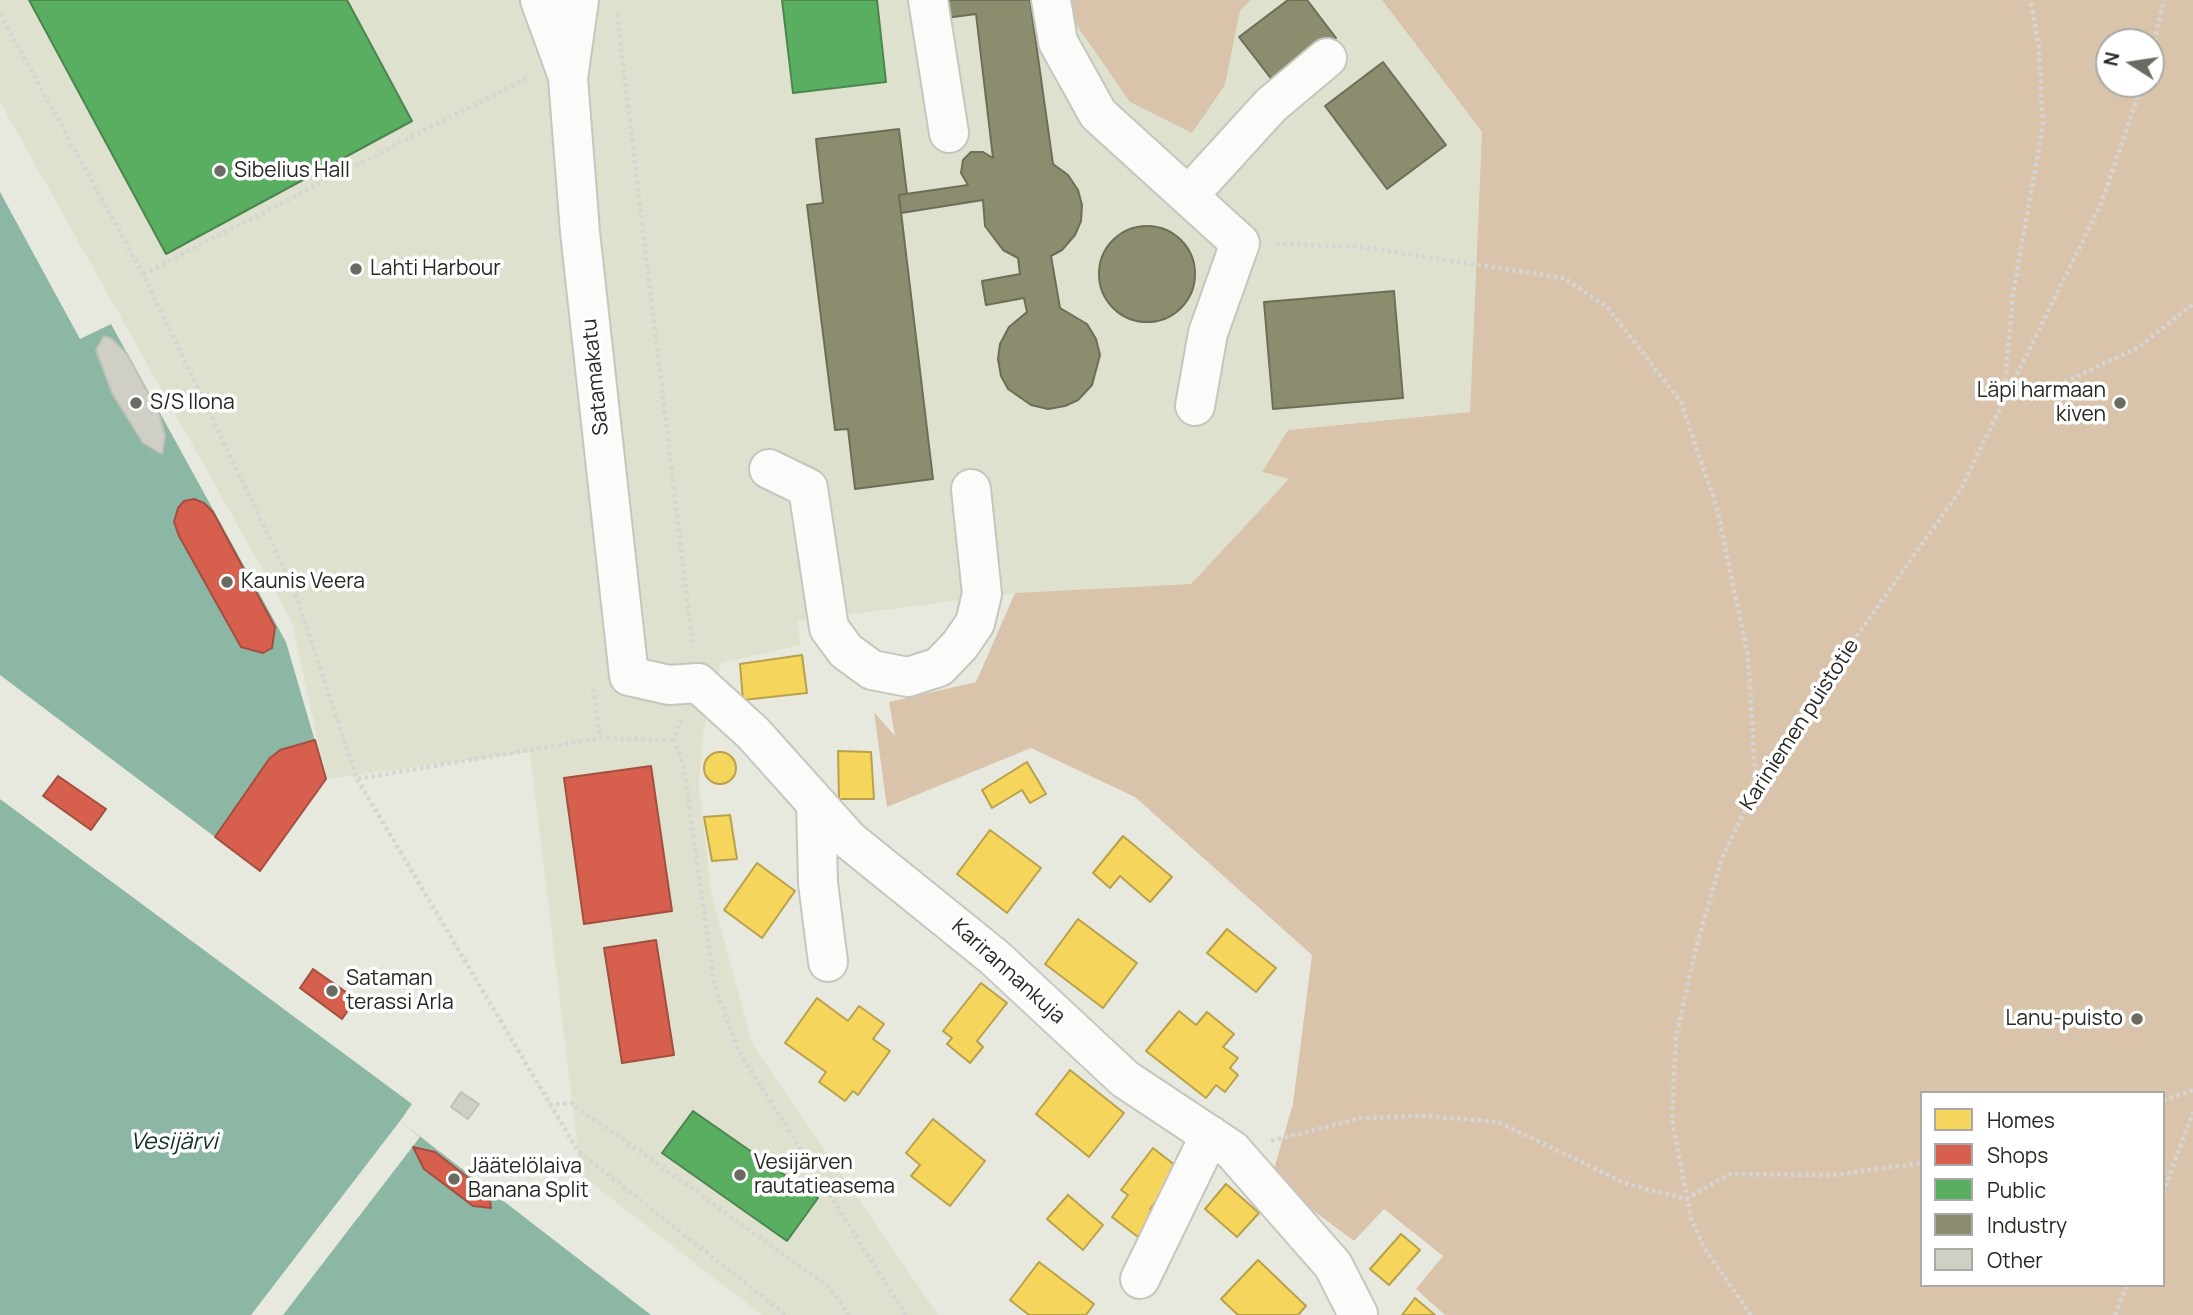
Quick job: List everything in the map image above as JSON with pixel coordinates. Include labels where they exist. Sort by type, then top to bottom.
[{"type":"street","name":"Satamakatu","points":[[540,0],[568,78]]},
{"type":"street","name":"Satamakatu","points":[[579,0],[568,78],[610,678]]},
{"type":"street","points":[[928,0],[949,133]]},
{"type":"street","points":[[1051,0],[1058,42],[1098,114],[1240,243],[1208,333],[1195,406]]},
{"type":"street","points":[[1188,196],[1271,104],[1327,58]]},
{"type":"street","points":[[769,469],[808,488],[829,628],[846,651],[872,670],[908,677],[939,667],[961,645],[975,623],[982,594],[971,489]]},
{"type":"street","points":[[610,678],[669,685],[698,683]]},
{"type":"street","name":"Karirannankuja","points":[[698,683],[753,733],[849,840],[995,957],[1125,1080],[1221,1143],[1333,1265],[1358,1314]]},
{"type":"street","points":[[816,803],[818,883],[828,962]]},
{"type":"street","points":[[1140,1279],[1221,1143]]},
{"type":"path","name":"Kariniemen puistotie","points":[[2004,399],[2013,294],[2043,124],[2039,49],[2031,0]]},
{"type":"path","points":[[2157,28],[2164,0]]},
{"type":"path","points":[[617,13],[698,683],[674,740],[684,768],[714,983],[738,1050],[906,1315]]},
{"type":"path","points":[[0,15],[143,274],[294,589],[357,779],[549,1105],[578,1151],[786,1315]]},
{"type":"path","points":[[143,274],[479,104],[526,76],[529,89]]},
{"type":"path","name":"Kariniemen puistotie","points":[[1751,1315],[1704,1248],[1686,1199],[1672,1121],[1676,1037],[1696,948],[1722,858],[1756,787],[1832,671],[1959,492],[2101,204],[2137,98]]},
{"type":"path","points":[[1240,243],[1360,247],[1564,278],[1606,307],[1681,401],[1717,508],[1748,656],[1756,787]]},
{"type":"path","points":[[2004,399],[2048,390],[2139,347],[2193,304]]},
{"type":"path","points":[[600,738],[610,678]]},
{"type":"path","points":[[357,779],[530,752],[600,738],[674,740]]},
{"type":"path","points":[[2165,1099],[2193,1090]]},
{"type":"path","points":[[549,1105],[571,1103],[645,1154],[829,1287],[849,1315]]},
{"type":"path","points":[[2165,1188],[2193,1112]]},
{"type":"path","points":[[1221,1143],[1362,1118],[1426,1116],[1498,1122],[1627,1184],[1686,1199],[1729,1174],[1835,1175],[1920,1163]]},
{"type":"path","points":[[2115,1315],[2126,1287]]},
{"type":"shaded area","points":[[0,0],[1065,0],[1225,85],[1240,11],[1251,0],[1382,0],[1482,132],[1470,412],[1288,430],[1262,473],[1290,479],[1191,584],[1015,593],[798,621],[800,645],[721,663],[703,732],[699,785],[711,892],[752,1044],[938,1315],[762,1315],[577,1172],[578,1151],[530,752],[326,779],[292,622],[0,102]]},
{"type":"shaded area","points":[[1065,0],[1251,0],[1240,11],[1225,85],[1192,133],[1130,102],[1066,10]]},
{"type":"shaded area","points":[[1382,0],[2193,0],[2193,1315],[1445,1315],[1416,1289],[1443,1256],[1384,1209],[1354,1241],[1271,1179],[1293,1104],[1312,955],[1135,797],[1031,748],[887,807],[874,712],[895,736],[889,702],[976,682],[1015,593],[1191,584],[1289,479],[1262,472],[1288,430],[1470,412],[1482,132]]},
{"type":"water","points":[[0,192],[80,339],[111,324],[286,642],[326,779],[260,871],[0,675]]},
{"type":"water","name":"Vesijärvi","points":[[0,799],[412,1104],[400,1121],[651,1315],[0,1315]]},
{"type":"pier","points":[[400,1121],[420,1137],[283,1315],[251,1315]]},
{"type":"building: Homes","points":[[802,655],[807,693],[743,700],[740,664]]},
{"type":"building: Homes","points":[[838,751],[871,752],[874,799],[839,799]]},
{"type":"building: Homes","points":[[720,752],[731,757],[736,768],[731,779],[720,784],[709,779],[704,768],[709,757]]},
{"type":"building: Homes","points":[[1027,762],[1046,794],[1030,803],[1022,790],[992,808],[982,790]]},
{"type":"building: Homes","points":[[730,815],[737,859],[712,861],[704,817]]},
{"type":"building: Homes","points":[[990,830],[1041,868],[1007,913],[957,874]]},
{"type":"building: Homes","points":[[1123,836],[1172,877],[1150,902],[1120,876],[1110,888],[1093,873]]},
{"type":"building: Homes","points":[[757,863],[795,891],[762,938],[724,910]]},
{"type":"building: Homes","points":[[1078,919],[1137,963],[1103,1008],[1045,964]]},
{"type":"building: Homes","points":[[1227,929],[1276,968],[1256,992],[1207,953]]},
{"type":"building: Homes","points":[[981,983],[1007,1003],[977,1041],[983,1047],[970,1063],[947,1044],[952,1038],[943,1031]]},
{"type":"building: Homes","points":[[817,998],[848,1021],[859,1006],[884,1024],[873,1039],[890,1051],[858,1095],[853,1091],[845,1101],[819,1082],[826,1072],[785,1043]]},
{"type":"building: Homes","points":[[1179,1011],[1196,1025],[1207,1012],[1234,1034],[1223,1047],[1238,1058],[1230,1068],[1238,1075],[1225,1092],[1216,1085],[1206,1098],[1146,1051]]},
{"type":"building: Homes","points":[[1070,1070],[1124,1113],[1089,1157],[1036,1114]]},
{"type":"building: Homes","points":[[933,1119],[985,1161],[950,1206],[911,1176],[920,1165],[906,1153]]},
{"type":"building: Homes","points":[[1153,1148],[1180,1169],[1150,1209],[1156,1213],[1138,1237],[1112,1217],[1128,1195],[1121,1190]]},
{"type":"building: Homes","points":[[1226,1184],[1259,1213],[1237,1237],[1205,1209]]},
{"type":"building: Homes","points":[[1068,1195],[1103,1225],[1083,1250],[1047,1219]]},
{"type":"building: Homes","points":[[1401,1234],[1420,1250],[1389,1285],[1370,1269]]},
{"type":"building: Homes","points":[[1258,1260],[1306,1306],[1298,1315],[1238,1315],[1221,1299]]},
{"type":"building: Homes","points":[[1039,1262],[1094,1304],[1086,1315],[1029,1315],[1010,1300]]},
{"type":"building: Homes","points":[[1415,1298],[1435,1315],[1402,1315]]},
{"type":"building: Shops","name":"Kaunis Veera","points":[[194,499],[204,503],[213,512],[275,627],[272,648],[263,653],[241,647],[179,536],[174,522],[178,508],[184,501]]},
{"type":"building: Shops","points":[[315,740],[326,779],[260,871],[215,837],[269,759],[280,750]]},
{"type":"building: Shops","points":[[651,766],[672,911],[584,924],[564,778]]},
{"type":"building: Shops","points":[[58,776],[106,809],[91,830],[43,796]]},
{"type":"building: Shops","points":[[656,940],[674,1055],[622,1063],[604,948]]},
{"type":"building: Shops","points":[[313,969],[356,999],[342,1019],[300,988]]},
{"type":"building: Shops","name":"Jäätelölaiva Banana Split","points":[[413,1147],[435,1152],[484,1190],[491,1208],[473,1206],[424,1169]]},
{"type":"building: Public","name":"Sibelius Hall","points":[[29,0],[347,0],[412,121],[166,254]]},
{"type":"building: Public","points":[[782,0],[877,0],[886,82],[793,93]]},
{"type":"building: Public","name":"Vesijärven rautatieasema","points":[[693,1111],[818,1198],[787,1241],[662,1153]]},
{"type":"building: Industry","points":[[936,0],[1030,0],[1053,164],[1068,175],[1078,190],[1082,205],[1081,221],[1075,235],[1062,250],[1051,256],[1060,308],[1087,324],[1096,339],[1100,355],[1092,385],[1078,400],[1065,406],[1048,409],[1031,405],[1008,389],[1001,376],[998,359],[1000,344],[1009,327],[1027,312],[1024,298],[986,305],[982,281],[1020,274],[1018,258],[1003,250],[985,226],[983,200],[901,213],[899,195],[968,185],[961,173],[963,160],[971,152],[983,152],[993,158],[976,14],[938,19]]},
{"type":"building: Industry","points":[[1288,0],[1307,0],[1336,38],[1276,85],[1239,37]]},
{"type":"building: Industry","points":[[1383,62],[1446,145],[1387,189],[1325,106]]},
{"type":"building: Industry","points":[[899,129],[907,194],[899,195],[933,479],[855,489],[848,429],[835,430],[807,205],[823,203],[816,139]]},
{"type":"building: Industry","points":[[1147,226],[1165,230],[1181,240],[1191,256],[1195,274],[1191,292],[1181,308],[1165,318],[1147,322],[1129,318],[1113,308],[1103,292],[1099,274],[1103,256],[1113,240],[1129,230]]},
{"type":"building: Industry","points":[[1394,291],[1403,398],[1273,409],[1264,302]]},
{"type":"building: Other","name":"S/S Ilona","points":[[104,336],[112,339],[127,354],[159,413],[165,436],[162,454],[143,443],[112,393],[96,350]]},
{"type":"building: Other","points":[[461,1092],[479,1104],[468,1119],[451,1107]]},
{"type":"place","name":"Sibelius Hall","points":[[220,171]]},
{"type":"place","name":"Lahti Harbour","points":[[356,269]]},
{"type":"place","name":"S/S Ilona","points":[[136,403]]},
{"type":"place","name":"Läpi harmaan kiven","points":[[2120,403]]},
{"type":"place","name":"Kaunis Veera","points":[[227,582]]},
{"type":"place","name":"Sataman terassi Arla","points":[[332,991]]},
{"type":"place","name":"Lanu-puisto","points":[[2137,1019]]},
{"type":"place","name":"Vesijärven rautatieasema","points":[[740,1175]]},
{"type":"place","name":"Jäätelölaiva Banana Split","points":[[454,1179]]}]
